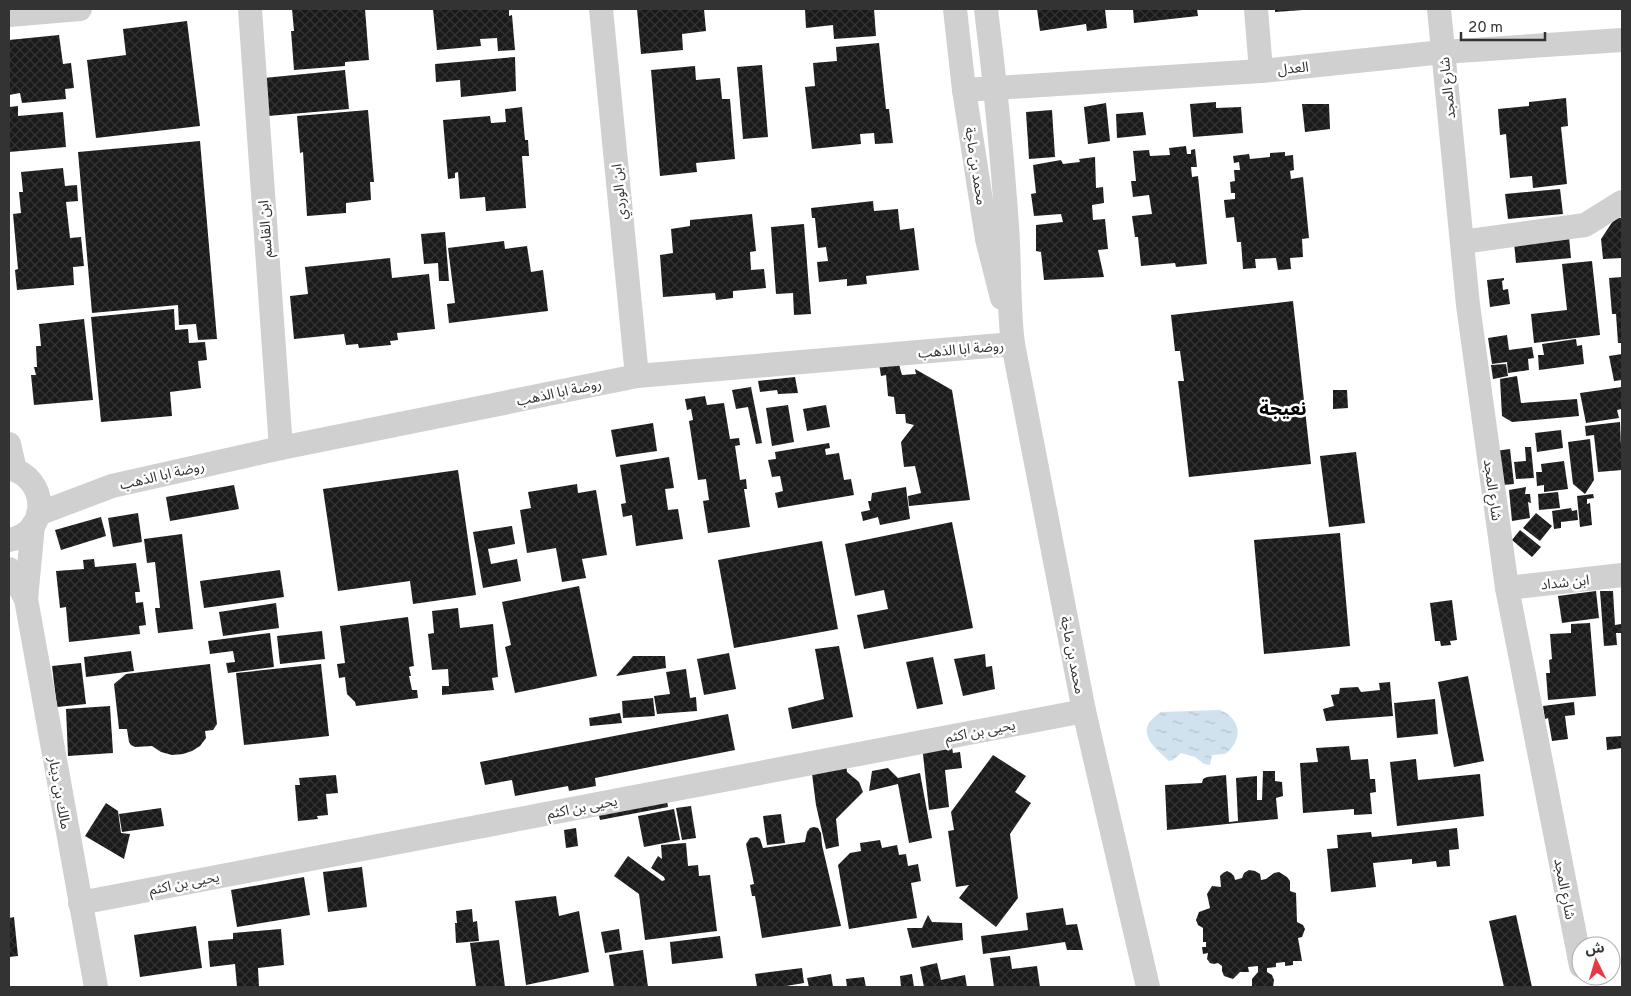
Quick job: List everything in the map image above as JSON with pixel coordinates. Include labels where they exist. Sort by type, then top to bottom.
[{"type":"street","points":[[9,15],[80,9]]},
{"type":"street","name":"ابن القاسم","points":[[250,9],[281,448]]},
{"type":"street","name":"ابن الوردي","points":[[601,9],[637,376]]},
{"type":"street","name":"محمد بن ماجة","points":[[955,9],[964,90],[989,248],[1000,292],[1010,320]]},
{"type":"street","name":"محمد بن ماجة","points":[[986,9],[1008,240],[1010,320],[1013,344],[1084,712],[1148,987]]},
{"type":"street","points":[[1256,9],[1261,71]]},
{"type":"street","name":"شارع المجد","points":[[1439,9],[1468,305],[1507,588],[1575,936]]},
{"type":"street","name":"العدل","points":[[964,90],[1261,71],[1443,52],[1622,40]]},
{"type":"street","points":[[1462,242],[1585,226],[1622,202]]},
{"type":"street","name":"روضة ابا الذهب","points":[[37,489],[112,486],[281,448],[637,376],[1013,344]]},
{"type":"street","points":[[9,444],[12,469],[24,475],[37,489]]},
{"type":"street","name":"روضة ابا الذهب","points":[[9,540],[25,534],[36,520],[112,486]]},
{"type":"street","name":"مالك بن دينار","points":[[37,489],[39,501],[26,599],[96,987]]},
{"type":"street","name":"مالك بن دينار","points":[[9,569],[26,599]]},
{"type":"street","name":"ابن شداد","points":[[1507,588],[1622,575]]},
{"type":"street","name":"يحيى بن اكثم","points":[[80,903],[1084,712]]},
{"type":"water","points":[[1220,710],[1227,714],[1236,724],[1237,736],[1231,748],[1225,754],[1212,755],[1210,765],[1204,764],[1195,757],[1181,753],[1169,761],[1148,737],[1148,725],[1161,712]]},
{"type":"building","points":[[292,9],[365,9],[369,60],[345,62],[345,66],[294,70],[291,31],[294,31]]},
{"type":"building","points":[[433,9],[509,9],[509,16],[512,15],[515,50],[498,51],[497,38],[480,39],[481,46],[437,50]]},
{"type":"building","points":[[637,9],[704,9],[706,31],[682,34],[683,50],[641,54]]},
{"type":"building","points":[[805,9],[874,9],[876,36],[834,39],[833,25],[806,28]]},
{"type":"building","points":[[1037,9],[1105,9],[1107,28],[1087,31],[1086,24],[1040,31]]},
{"type":"building","points":[[1133,9],[1197,9],[1198,16],[1134,23]]},
{"type":"building","points":[[1275,9],[1303,9],[1303,10],[1275,12]]},
{"type":"building","points":[[187,21],[200,126],[96,138],[87,60],[126,55],[123,29]]},
{"type":"building","points":[[59,35],[63,64],[71,63],[74,88],[65,89],[66,99],[22,103],[20,93],[9,95],[9,40]]},
{"type":"building","points":[[879,43],[886,109],[889,109],[893,143],[875,144],[874,133],[860,134],[861,144],[812,149],[805,87],[815,86],[813,63],[837,61],[836,47]]},
{"type":"building","points":[[515,57],[516,91],[461,97],[460,80],[436,82],[435,64]]},
{"type":"building","points":[[762,65],[768,137],[743,139],[737,67]]},
{"type":"building","points":[[695,66],[696,80],[720,78],[722,99],[730,99],[735,159],[696,163],[697,172],[660,176],[651,70]]},
{"type":"building","points":[[345,70],[349,109],[268,116],[264,78]]},
{"type":"building","points":[[1566,98],[1568,126],[1561,127],[1567,184],[1533,188],[1532,176],[1510,178],[1506,134],[1500,135],[1498,109],[1529,106],[1529,102]]},
{"type":"building","points":[[1216,102],[1216,108],[1241,107],[1243,133],[1193,137],[1190,104]]},
{"type":"building","points":[[1106,103],[1110,141],[1088,144],[1084,107]]},
{"type":"building","points":[[1302,104],[1329,104],[1330,129],[1305,132]]},
{"type":"building","points":[[18,106],[18,116],[63,112],[66,147],[9,152],[9,107]]},
{"type":"building","points":[[522,107],[525,140],[528,140],[529,156],[522,156],[526,208],[486,211],[485,197],[460,199],[458,172],[455,173],[455,178],[448,179],[443,120],[490,116],[491,123],[506,122],[505,109]]},
{"type":"building","points":[[368,110],[374,182],[370,182],[371,200],[346,203],[346,213],[307,216],[303,152],[300,153],[297,116]]},
{"type":"building","points":[[1052,110],[1055,157],[1029,159],[1026,112]]},
{"type":"building","points":[[1143,112],[1146,135],[1117,138],[1116,114]]},
{"type":"building","points":[[200,141],[217,339],[198,340],[196,324],[179,325],[178,305],[92,313],[78,152]]},
{"type":"building","points":[[1186,146],[1187,154],[1191,154],[1191,150],[1195,149],[1197,167],[1191,167],[1192,177],[1198,176],[1207,264],[1176,267],[1175,263],[1141,266],[1138,237],[1135,237],[1132,216],[1152,214],[1149,195],[1133,197],[1131,181],[1136,181],[1133,151],[1149,150],[1150,156],[1170,155],[1169,148]]},
{"type":"building","points":[[1285,152],[1285,156],[1293,155],[1294,170],[1290,171],[1291,179],[1303,177],[1309,238],[1302,239],[1303,257],[1290,258],[1291,269],[1278,270],[1276,258],[1255,259],[1256,268],[1243,269],[1241,242],[1237,242],[1234,217],[1226,218],[1224,200],[1235,199],[1235,193],[1231,193],[1230,182],[1235,181],[1234,170],[1240,170],[1239,162],[1234,163],[1233,156],[1249,154],[1250,159],[1270,157],[1270,153]]},
{"type":"building","points":[[1095,157],[1096,188],[1103,187],[1104,203],[1092,205],[1093,220],[1105,219],[1108,249],[1098,250],[1104,277],[1044,280],[1041,252],[1036,251],[1036,225],[1063,222],[1061,214],[1034,216],[1031,194],[1036,193],[1033,165],[1061,160],[1063,164],[1080,162],[1079,159]]},
{"type":"building","points":[[63,168],[65,186],[77,185],[78,201],[66,202],[70,238],[81,237],[84,266],[73,267],[74,285],[17,290],[15,270],[18,269],[13,214],[21,213],[19,192],[23,192],[21,172]]},
{"type":"building","points":[[1560,189],[1563,214],[1508,219],[1505,194]]},
{"type":"building","points":[[873,201],[874,211],[898,209],[900,230],[914,228],[919,270],[866,276],[867,284],[847,286],[847,279],[819,282],[817,262],[828,261],[826,247],[818,248],[815,218],[812,218],[811,208]]},
{"type":"building","points":[[752,214],[756,251],[750,252],[751,270],[764,269],[766,288],[733,291],[733,298],[716,300],[715,293],[663,297],[660,255],[673,253],[671,229],[690,226],[690,220]]},
{"type":"building","points":[[1615,218],[1622,218],[1622,258],[1603,259],[1601,239]]},
{"type":"building","points":[[804,224],[811,314],[794,315],[793,293],[776,294],[771,227]]},
{"type":"building","points":[[445,232],[449,281],[439,281],[438,263],[424,264],[421,234]]},
{"type":"building","points":[[1569,237],[1571,258],[1516,263],[1514,242]]},
{"type":"building","points":[[504,241],[505,249],[527,246],[531,272],[543,270],[548,311],[449,323],[447,304],[455,303],[448,248]]},
{"type":"building","points":[[390,258],[392,278],[429,274],[435,329],[397,333],[398,340],[390,341],[391,345],[359,348],[358,344],[346,345],[344,334],[294,339],[290,296],[308,294],[305,267]]},
{"type":"building","points":[[1592,261],[1600,335],[1534,343],[1531,314],[1567,310],[1562,264]]},
{"type":"building","points":[[1622,277],[1622,343],[1618,343],[1616,314],[1612,314],[1609,278]]},
{"type":"building","points":[[1504,278],[1502,281],[1503,290],[1508,289],[1510,304],[1490,307],[1487,280]]},
{"type":"building","points":[[1293,301],[1311,464],[1189,477],[1178,381],[1184,381],[1180,351],[1175,351],[1171,315]]},
{"type":"building","points":[[174,309],[175,330],[188,329],[189,343],[205,342],[207,360],[198,361],[201,388],[170,392],[172,416],[101,422],[91,317]]},
{"type":"building","points":[[84,319],[93,400],[34,405],[31,375],[36,375],[34,367],[37,367],[36,346],[41,346],[39,324]]},
{"type":"building","points":[[1507,335],[1509,350],[1532,347],[1534,358],[1528,359],[1529,370],[1508,373],[1507,362],[1492,364],[1488,338]]},
{"type":"building","points":[[1576,339],[1577,346],[1582,345],[1584,364],[1539,370],[1538,355],[1544,355],[1542,344]]},
{"type":"building","points":[[1622,354],[1622,380],[1614,381],[1609,356]]},
{"type":"building","points":[[898,361],[902,375],[916,374],[915,369],[952,390],[970,500],[909,506],[908,496],[921,493],[915,466],[904,467],[901,442],[914,425],[906,423],[905,414],[896,414],[894,397],[888,396],[886,375],[881,376],[879,364]]},
{"type":"building","points":[[1506,364],[1508,376],[1493,379],[1491,365]]},
{"type":"building","points":[[1517,376],[1521,403],[1577,399],[1579,416],[1512,422],[1502,416],[1500,379]]},
{"type":"building","points":[[795,377],[798,393],[778,394],[777,390],[760,392],[758,381]]},
{"type":"building","points":[[751,387],[762,443],[756,444],[748,407],[736,409],[732,390]]},
{"type":"building","points":[[1622,387],[1622,409],[1617,410],[1619,418],[1586,423],[1580,393]]},
{"type":"building","points":[[1333,390],[1347,390],[1348,408],[1333,409]]},
{"type":"building","points":[[705,396],[707,405],[724,403],[730,439],[739,438],[740,445],[735,446],[740,480],[746,479],[747,489],[744,489],[750,527],[708,533],[703,501],[709,500],[706,479],[698,480],[689,421],[693,420],[691,409],[687,410],[685,399]]},
{"type":"building","points":[[788,405],[794,442],[772,446],[766,408]]},
{"type":"building","points":[[826,405],[830,427],[807,431],[803,409]]},
{"type":"building","points":[[1620,422],[1622,470],[1598,472],[1594,435],[1586,436],[1585,426]]},
{"type":"building","points":[[653,423],[657,451],[616,457],[611,430]]},
{"type":"building","points":[[1561,430],[1563,448],[1537,452],[1535,433]]},
{"type":"building","points":[[1590,439],[1594,480],[1585,494],[1573,484],[1568,442]]},
{"type":"building","points":[[829,443],[830,448],[825,449],[826,455],[839,453],[844,480],[851,479],[854,495],[778,508],[775,493],[783,491],[780,476],[772,477],[768,460],[776,459],[775,452]]},
{"type":"building","points":[[1525,447],[1531,447],[1534,478],[1516,479],[1514,462],[1526,461]]},
{"type":"building","points":[[1510,449],[1514,484],[1503,485],[1495,451]]},
{"type":"building","points":[[1356,452],[1365,523],[1329,527],[1320,456]]},
{"type":"building","points":[[669,457],[674,488],[665,489],[668,510],[678,509],[683,539],[636,546],[632,515],[623,517],[621,504],[626,503],[620,465]]},
{"type":"building","points":[[1564,461],[1568,489],[1544,492],[1544,485],[1537,486],[1536,472],[1542,472],[1541,464]]},
{"type":"building","points":[[458,470],[476,595],[413,604],[410,581],[338,591],[323,489]]},
{"type":"building","points":[[577,484],[578,493],[596,490],[607,555],[582,559],[586,578],[562,582],[556,548],[527,553],[520,510],[531,508],[528,492]]},
{"type":"building","points":[[234,485],[239,509],[170,521],[166,497]]},
{"type":"building","points":[[906,487],[910,519],[880,525],[878,517],[863,521],[861,512],[870,510],[868,501],[871,501],[872,493]]},
{"type":"building","points":[[1526,487],[1525,494],[1530,494],[1531,503],[1528,502],[1530,518],[1512,521],[1509,490]]},
{"type":"building","points":[[1558,492],[1560,508],[1539,510],[1538,494]]},
{"type":"building","points":[[1593,494],[1594,498],[1587,499],[1587,504],[1590,503],[1592,525],[1580,527],[1577,496]]},
{"type":"building","points":[[1571,508],[1572,511],[1577,510],[1578,520],[1561,522],[1561,528],[1554,529],[1552,511]]},
{"type":"building","points":[[138,513],[142,542],[113,547],[108,518]]},
{"type":"building","points":[[1536,513],[1552,526],[1540,541],[1523,528]]},
{"type":"building","points":[[101,517],[106,536],[61,550],[55,530]]},
{"type":"building","points":[[952,522],[973,628],[864,649],[857,615],[888,609],[884,590],[855,596],[845,544]]},
{"type":"building","points":[[512,526],[515,544],[488,549],[491,564],[517,559],[521,581],[483,588],[473,532]]},
{"type":"building","points":[[1520,530],[1541,547],[1532,557],[1512,540]]},
{"type":"building","points":[[1340,533],[1350,646],[1264,654],[1254,540]]},
{"type":"building","points":[[182,534],[193,629],[158,633],[155,608],[160,608],[155,562],[147,563],[144,539]]},
{"type":"building","points":[[822,541],[838,629],[734,648],[718,560]]},
{"type":"building","points":[[94,559],[95,567],[136,563],[140,592],[135,592],[136,603],[143,602],[146,625],[139,626],[140,634],[69,642],[66,607],[60,608],[56,571],[84,569],[83,560]]},
{"type":"building","points":[[280,570],[284,597],[204,608],[200,581]]},
{"type":"building","points":[[579,586],[597,676],[515,693],[505,647],[511,645],[502,602]]},
{"type":"building","points":[[1596,591],[1599,618],[1562,623],[1558,596]]},
{"type":"building","points":[[1600,591],[1613,591],[1615,625],[1621,624],[1622,633],[1616,633],[1617,645],[1604,646]]},
{"type":"building","points":[[1452,600],[1457,640],[1450,641],[1451,645],[1441,646],[1440,641],[1435,641],[1430,603]]},
{"type":"building","points":[[276,603],[279,628],[223,636],[219,612]]},
{"type":"building","points":[[458,608],[460,628],[493,624],[498,677],[492,678],[494,690],[442,695],[442,686],[449,686],[448,669],[432,670],[428,634],[434,633],[432,611]]},
{"type":"building","points":[[408,617],[414,666],[409,667],[411,676],[409,676],[412,690],[417,690],[418,698],[356,706],[355,702],[347,694],[345,677],[339,678],[337,664],[345,663],[340,626]]},
{"type":"building","points":[[1590,623],[1596,696],[1548,700],[1546,673],[1550,673],[1549,660],[1552,659],[1550,634],[1571,633],[1571,624]]},
{"type":"building","points":[[322,631],[325,659],[280,664],[277,636]]},
{"type":"building","points":[[270,633],[274,667],[228,673],[226,663],[235,662],[233,651],[210,654],[208,641]]},
{"type":"building","points":[[839,646],[853,717],[792,729],[788,708],[824,699],[815,649]]},
{"type":"building","points":[[131,651],[134,671],[86,677],[84,657]]},
{"type":"building","points":[[729,653],[736,689],[704,695],[697,659]]},
{"type":"building","points":[[985,654],[986,667],[992,666],[995,689],[963,696],[954,659]]},
{"type":"building","points":[[633,656],[665,656],[666,668],[616,676]]},
{"type":"building","points":[[933,657],[943,704],[917,709],[906,662]]},
{"type":"building","points":[[81,663],[86,704],[57,707],[52,666]]},
{"type":"building","points":[[210,664],[217,724],[213,730],[205,731],[206,738],[200,746],[183,754],[172,755],[161,752],[152,746],[135,747],[131,745],[127,729],[119,729],[114,684],[126,674]]},
{"type":"building","points":[[321,664],[329,736],[244,745],[236,673]]},
{"type":"building","points":[[686,669],[690,698],[696,697],[697,711],[657,714],[654,696],[670,694],[666,672]]},
{"type":"building","points":[[1468,676],[1484,761],[1454,767],[1438,682]]},
{"type":"building","points":[[1390,682],[1393,716],[1326,721],[1323,709],[1334,706],[1331,695],[1339,694],[1340,688],[1358,687],[1361,692],[1380,690],[1379,683]]},
{"type":"building","points":[[653,698],[655,716],[623,718],[622,701]]},
{"type":"building","points":[[1435,699],[1438,734],[1397,738],[1394,703]]},
{"type":"building","points":[[1574,702],[1575,715],[1565,716],[1568,739],[1552,741],[1548,718],[1545,719],[1543,706]]},
{"type":"building","points":[[110,706],[113,753],[68,756],[66,709]]},
{"type":"building","points":[[620,713],[622,723],[590,726],[589,718]]},
{"type":"building","points":[[728,714],[735,750],[595,778],[596,786],[569,791],[568,786],[515,796],[512,780],[485,785],[480,762]]},
{"type":"building","points":[[1622,736],[1622,748],[1607,750],[1606,737]]},
{"type":"building","points":[[951,742],[953,753],[960,752],[962,768],[945,770],[949,807],[929,810],[922,745]]},
{"type":"building","points":[[1349,746],[1351,760],[1368,759],[1370,779],[1375,779],[1376,792],[1370,793],[1372,814],[1354,815],[1354,809],[1303,813],[1300,763],[1318,762],[1316,748]]},
{"type":"building","points":[[993,755],[1026,776],[1015,792],[1031,803],[1010,834],[1018,898],[996,927],[959,898],[969,885],[956,887],[948,831],[954,830],[951,812]]},
{"type":"building","points":[[1416,759],[1418,780],[1480,774],[1484,816],[1397,826],[1390,762]]},
{"type":"building","points":[[846,762],[847,772],[859,782],[863,792],[836,819],[839,846],[826,849],[816,805],[811,766]]},
{"type":"building","points":[[888,768],[898,778],[920,773],[932,838],[909,843],[898,784],[869,791],[872,771]]},
{"type":"building","points":[[1263,771],[1275,771],[1275,781],[1282,782],[1283,796],[1276,798],[1278,819],[1167,830],[1165,785],[1202,783],[1203,779],[1207,777],[1226,775],[1229,822],[1238,821],[1236,778],[1257,776],[1257,800],[1262,800]]},
{"type":"building","points":[[336,775],[338,793],[326,794],[328,815],[317,816],[318,819],[298,821],[295,785],[300,785],[299,778]]},
{"type":"building","points":[[666,795],[668,807],[600,820],[597,807]]},
{"type":"building","points":[[106,803],[118,811],[121,833],[130,834],[124,859],[85,836]]},
{"type":"building","points":[[691,806],[696,838],[682,840],[676,808]]},
{"type":"building","points":[[161,808],[164,826],[122,832],[119,814]]},
{"type":"building","points":[[674,809],[680,840],[644,847],[638,816]]},
{"type":"building","points":[[781,814],[785,843],[767,845],[763,816]]},
{"type":"building","points":[[576,828],[578,846],[566,848],[564,830]]},
{"type":"building","points":[[810,828],[818,828],[821,833],[822,845],[841,926],[762,938],[755,896],[752,896],[750,885],[754,884],[746,844],[750,838],[757,837],[760,839],[763,848],[805,842],[807,832]]},
{"type":"building","points":[[1457,828],[1459,849],[1449,850],[1450,866],[1437,867],[1436,861],[1412,864],[1412,859],[1373,863],[1376,887],[1331,892],[1327,849],[1338,848],[1337,835],[1371,832],[1372,837]]},
{"type":"building","points":[[880,840],[882,848],[897,845],[899,855],[906,854],[908,866],[918,864],[921,881],[911,883],[917,918],[849,929],[838,865],[850,853],[861,851],[860,843]]},
{"type":"building","points":[[686,843],[688,866],[698,865],[699,876],[710,875],[717,931],[645,940],[639,894],[614,876],[628,856],[662,881],[665,880],[664,877],[651,868],[658,856],[662,859],[661,845]]},
{"type":"building","points":[[362,867],[367,907],[328,912],[323,872]]},
{"type":"building","points":[[1249,870],[1260,874],[1261,880],[1279,872],[1287,877],[1290,881],[1290,891],[1296,893],[1297,922],[1303,925],[1305,929],[1302,937],[1298,938],[1302,961],[1293,961],[1293,965],[1285,966],[1285,962],[1276,963],[1276,967],[1267,968],[1267,972],[1272,975],[1274,980],[1273,987],[1252,987],[1252,979],[1258,972],[1258,966],[1248,967],[1249,972],[1240,972],[1233,979],[1224,976],[1222,966],[1218,963],[1210,963],[1207,959],[1208,953],[1203,954],[1202,947],[1206,947],[1206,942],[1203,942],[1203,928],[1198,925],[1196,920],[1199,912],[1210,908],[1207,894],[1212,886],[1221,887],[1220,876],[1223,873],[1227,871],[1231,873],[1235,880],[1242,878],[1244,873]]},
{"type":"building","points":[[304,877],[310,915],[237,927],[231,890]]},
{"type":"building","points":[[556,896],[559,916],[579,911],[589,972],[526,985],[515,901]]},
{"type":"building","points":[[1063,908],[1066,925],[1077,924],[1083,950],[1067,950],[1065,942],[983,954],[981,936],[1028,930],[1026,913]]},
{"type":"building","points":[[472,909],[473,922],[477,921],[479,941],[456,943],[456,911]]},
{"type":"building","points":[[928,915],[932,922],[962,923],[963,940],[912,948],[907,928],[922,928]]},
{"type":"building","points":[[1516,915],[1532,987],[1504,987],[1489,921]]},
{"type":"building","points":[[14,917],[18,956],[9,957],[9,918]]},
{"type":"building","points":[[196,926],[202,968],[140,977],[134,935]]},
{"type":"building","points":[[281,929],[284,965],[258,968],[259,987],[237,987],[235,964],[210,967],[208,941],[233,939],[233,933]]},
{"type":"building","points":[[619,929],[622,950],[605,953],[601,932]]},
{"type":"building","points":[[720,936],[723,958],[672,964],[670,942]]},
{"type":"building","points":[[499,940],[505,987],[476,987],[470,943]]},
{"type":"building","points":[[643,950],[648,987],[614,987],[609,955]]},
{"type":"building","points":[[1010,956],[1012,969],[1037,966],[1040,987],[994,987],[990,958]]},
{"type":"building","points":[[937,963],[941,980],[965,975],[967,987],[924,987],[920,967]]},
{"type":"building","points":[[802,968],[804,983],[780,987],[757,987],[755,974]]},
{"type":"building","points":[[831,974],[833,987],[809,987],[807,978]]},
{"type":"building","points":[[912,974],[914,987],[901,987],[900,976]]},
{"type":"building","points":[[864,977],[866,987],[847,987],[846,979]]},
{"type":"district","name":"نعيجة","points":[[1283,408]]}]
